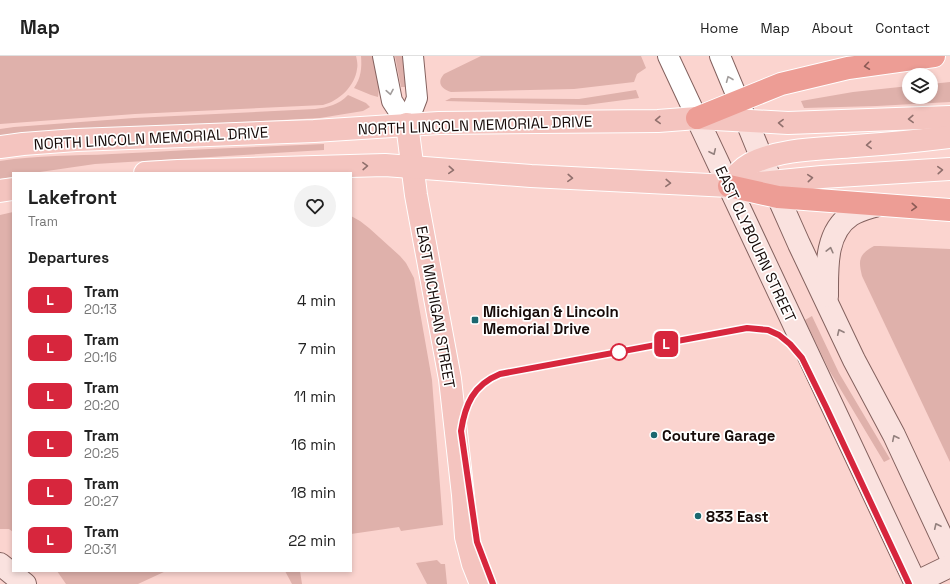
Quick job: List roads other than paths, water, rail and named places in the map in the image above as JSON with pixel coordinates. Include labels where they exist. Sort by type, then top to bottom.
[{"type":"highway","points":[[697,118],[781,84],[848,68],[934,56]]},
{"type":"highway","points":[[729,186],[774,189],[877,205],[950,210]]},
{"type":"main road","name":"NORTH LINCOLN MEMORIAL DRIVE","points":[[0,147],[76,140],[314,131],[407,124],[658,121],[697,118],[747,122],[788,123],[950,117]]},
{"type":"main road","name":"EAST CLYBOURN STREET","points":[[697,118],[916,583]]},
{"type":"main road","points":[[747,122],[774,189],[827,303],[854,360],[894,435],[950,555]]},
{"type":"main road","name":"EAST MICHIGAN STREET","points":[[407,124],[416,195],[450,379],[463,495],[466,537],[473,564],[482,584]]},
{"type":"main road","points":[[162,172],[375,165],[531,176],[729,186],[734,177],[749,164],[789,151],[887,144],[950,137]]},
{"type":"main road","points":[[774,189],[950,169]]},
{"type":"main road","points":[[0,191],[12,189]]},
{"type":"main road","points":[[827,303],[827,265],[837,230],[851,216],[861,210],[877,205]]},
{"type":"main road","points":[[0,564],[25,584]]},
{"type":"main road","points":[[916,583],[950,566]]},
{"type":"street","name":"EAST MICHIGAN STREET","points":[[383,56],[392,102],[407,124]]},
{"type":"street","name":"EAST MICHIGAN STREET","points":[[407,124],[417,98],[414,56]]},
{"type":"street","name":"EAST CLYBOURN STREET","points":[[668,56],[697,118]]},
{"type":"street","points":[[720,56],[747,122]]},
{"type":"tram line","name":"L","points":[[493,584],[477,542],[461,431],[464,414],[471,398],[481,386],[500,374],[747,328],[758,328],[768,330],[779,335],[790,344],[802,358],[909,584]]},
{"type":"tram line","points":[[758,328],[768,330],[779,335],[790,344],[802,358],[909,584]]},
{"type":"tram line","points":[[493,584],[477,542],[461,431],[465,413],[472,397],[483,384],[500,374]]},
{"type":"place","name":"Michigan & Lincoln Memorial Drive","points":[[475,320]]},
{"type":"place","name":"Couture Garage","points":[[654,435]]},
{"type":"place","name":"833 East","points":[[698,516]]}]
